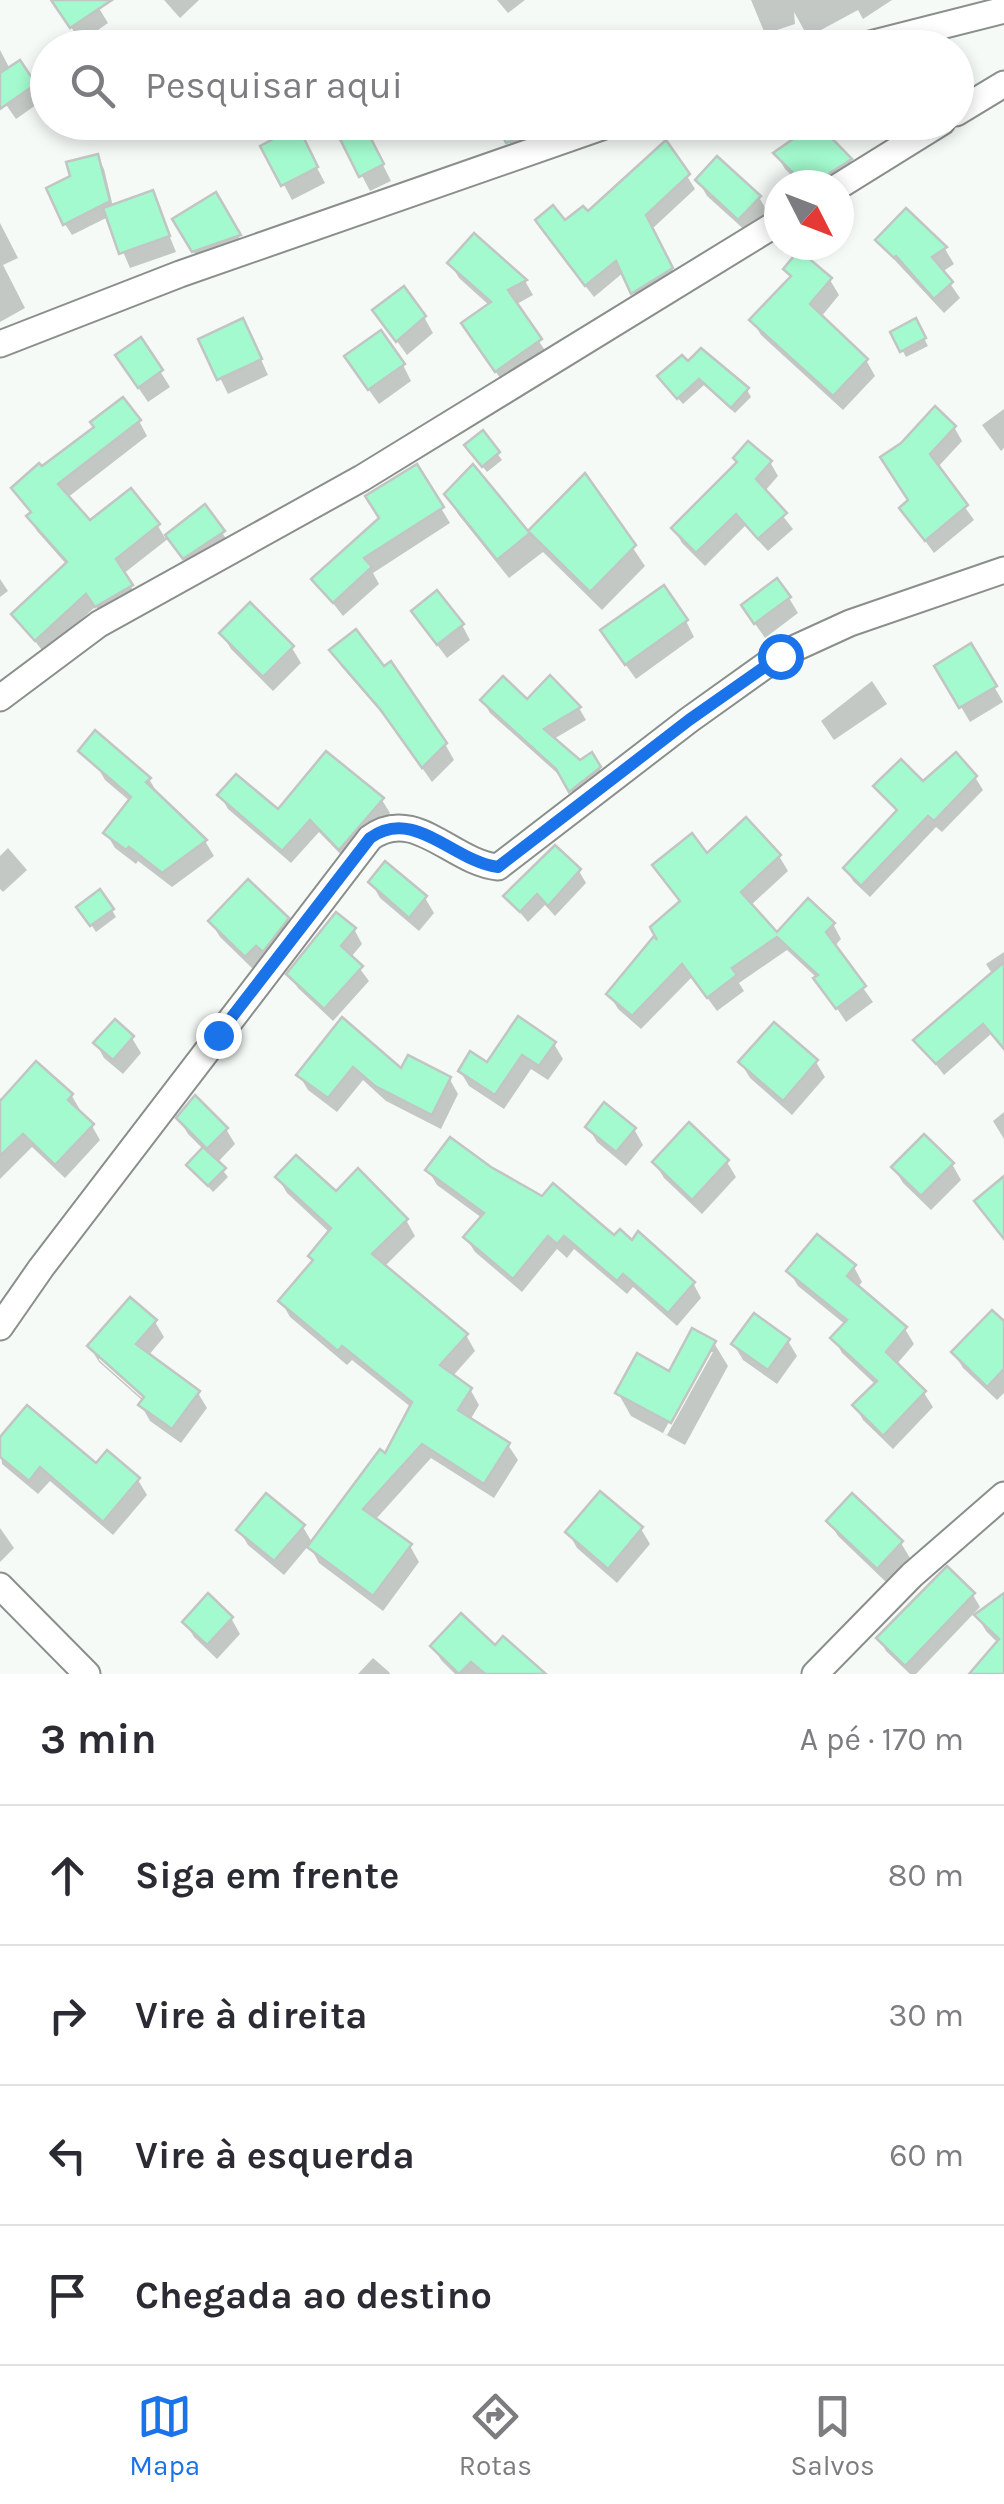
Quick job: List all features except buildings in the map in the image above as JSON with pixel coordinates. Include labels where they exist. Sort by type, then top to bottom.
[{"type":"street","points":[[925,30],[1004,10]]},
{"type":"street","points":[[974,103],[1004,84]]},
{"type":"street","points":[[0,344],[180,274],[564,140]]},
{"type":"street","points":[[854,177],[913,140]]},
{"type":"street","points":[[0,698],[99,624],[362,478],[764,231]]},
{"type":"street","points":[[0,1326],[370,838],[396,825],[431,837],[484,866],[498,867],[689,720],[780,656],[850,623],[1004,570]]},
{"type":"street","points":[[816,1674],[912,1575],[1004,1495]]},
{"type":"street","points":[[0,1586],[87,1674]]},
{"type":"route","points":[[218,1035],[370,838],[384,828],[396,825],[431,837],[484,866],[498,867],[689,720],[780,656]]}]
